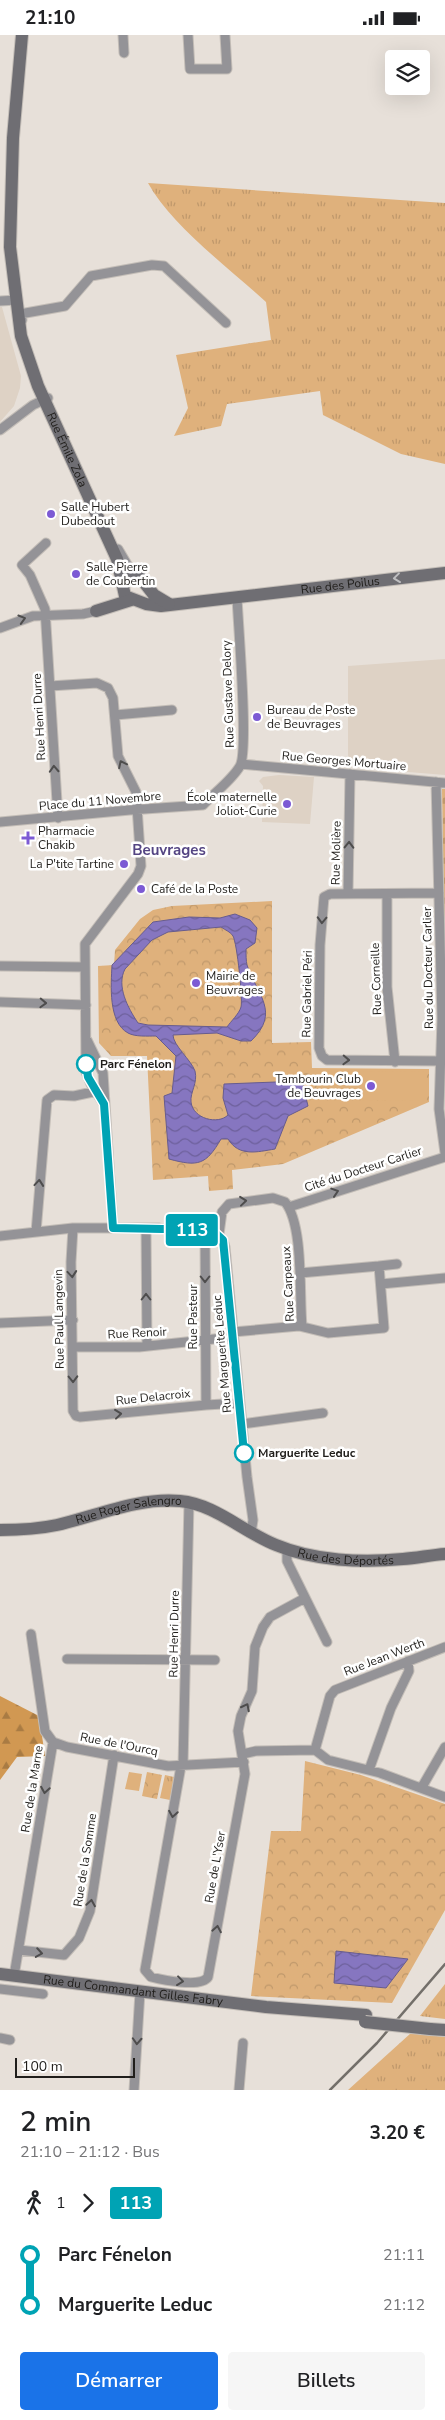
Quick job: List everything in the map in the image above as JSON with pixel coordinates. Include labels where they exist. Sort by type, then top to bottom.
[{"type":"street","name":"Rue Émile Zola","points":[[22,35],[13,138],[10,221],[10,258],[20,314],[20,331],[46,398],[117,559],[122,584]]},
{"type":"street","points":[[123,35],[124,53]]},
{"type":"street","points":[[188,35],[190,69],[227,69],[225,35]]},
{"type":"street","points":[[20,314],[65,306],[86,279],[94,274],[155,264],[170,270],[226,323]]},
{"type":"street","points":[[0,301],[18,300]]},
{"type":"street","points":[[0,430],[33,405],[46,398]]},
{"type":"street","name":"Rue Émile Zola","points":[[89,492],[120,553],[137,576]]},
{"type":"street","name":"Rue Henri Durre","points":[[46,543],[22,565],[30,575],[46,615],[58,818]]},
{"type":"street","name":"Rue des Poilus","points":[[132,600],[155,606],[445,573]]},
{"type":"street","points":[[96,611],[129,577],[137,576],[143,580],[156,597],[169,604]]},
{"type":"street","points":[[122,584],[124,595],[132,600]]},
{"type":"street","points":[[0,629],[22,619],[46,615],[83,614],[96,611],[144,596],[146,586]]},
{"type":"street","name":"Rue Gustave Delory","points":[[203,805],[241,764],[243,732],[237,597]]},
{"type":"street","points":[[50,686],[103,684],[112,694],[118,756],[135,788],[138,809],[140,869],[88,938],[85,947],[87,1075],[101,1089]]},
{"type":"street","points":[[115,715],[172,710]]},
{"type":"street","name":"Rue Georges Mortuaire","points":[[241,764],[441,782]]},
{"type":"street","name":"Rue Molière","points":[[350,774],[348,894],[439,893]]},
{"type":"street","name":"Rue du Docteur Carlier","points":[[441,782],[439,893],[442,1019],[440,1115],[445,1155]]},
{"type":"street","name":"Place du 11 Novembre","points":[[0,822],[203,805]]},
{"type":"street","name":"Rue Gabriel Péri","points":[[348,894],[328,894],[322,901],[319,1050],[326,1060],[440,1061]]},
{"type":"street","name":"Rue Corneille","points":[[387,895],[387,987],[395,1062]]},
{"type":"street","points":[[0,966],[85,967]]},
{"type":"street","points":[[0,1001],[86,1005]]},
{"type":"street","points":[[87,1037],[90,1048],[102,1067],[101,1089],[104,1104],[113,1228]]},
{"type":"street","points":[[36,1232],[47,1100],[54,1095],[74,1097],[101,1089]]},
{"type":"street","name":"Cité du Docteur Carlier","points":[[289,1207],[445,1155]]},
{"type":"street","points":[[0,1236],[73,1228],[212,1230],[219,1235],[222,1212],[229,1204],[273,1198],[283,1200],[289,1207]]},
{"type":"street","name":"Rue Carpeaux","points":[[289,1207],[299,1238],[302,1326],[328,1333],[384,1328],[380,1284]]},
{"type":"street","name":"Rue Paul Langevin","points":[[73,1228],[71,1268],[73,1411]]},
{"type":"street","points":[[146,1228],[147,1346]]},
{"type":"street","name":"Rue Pasteur","points":[[205,1230],[206,1405]]},
{"type":"street","name":"Rue Marguerite Leduc","points":[[219,1235],[225,1247],[253,1520],[251,1533]]},
{"type":"street","points":[[300,1273],[397,1264]]},
{"type":"street","points":[[379,1266],[380,1284],[445,1279]]},
{"type":"street","points":[[0,1323],[73,1320]]},
{"type":"street","name":"Rue Renoir","points":[[73,1347],[147,1346],[302,1326]]},
{"type":"street","name":"Rue Delacroix","points":[[73,1411],[76,1416],[80,1417],[240,1403]]},
{"type":"street","points":[[242,1424],[323,1413]]},
{"type":"street","name":"Rue Roger Salengro","points":[[0,1530],[51,1526],[149,1502],[173,1500],[189,1502],[211,1510],[251,1533]]},
{"type":"street","name":"Rue Henri Durre","points":[[148,1976],[146,1964],[182,1766],[189,1502]]},
{"type":"street","name":"Rue des Déportés","points":[[251,1533],[287,1549],[348,1560],[400,1560],[445,1554]]},
{"type":"street","points":[[287,1549],[287,1561],[326,1642]]},
{"type":"street","name":"Rue de L'Yser","points":[[148,1976],[198,1983],[208,1977],[245,1774],[239,1727],[252,1691],[254,1657],[261,1631],[272,1615],[305,1598]]},
{"type":"street","name":"Rue de la Marne","points":[[14,1976],[53,1742],[45,1731],[31,1634]]},
{"type":"street","name":"Rue Jean Werth","points":[[316,1749],[333,1692],[445,1647]]},
{"type":"street","points":[[67,1659],[215,1660]]},
{"type":"street","points":[[369,1770],[390,1708],[409,1671],[408,1661]]},
{"type":"street","name":"Rue de l'Ourcq","points":[[53,1742],[67,1747],[164,1765],[182,1766],[244,1758],[256,1751],[316,1749]]},
{"type":"street","points":[[422,1787],[445,1747]]},
{"type":"street","points":[[316,1749],[328,1760],[369,1770],[422,1787],[445,1797]]},
{"type":"street","name":"Rue de la Somme","points":[[18,1950],[59,1956],[66,1954],[77,1942],[89,1915],[114,1755]]},
{"type":"street","name":"Rue du Commandant Gilles Fabry","points":[[0,1974],[365,2019],[445,2026]]},
{"type":"street","points":[[0,1989],[43,1995]]},
{"type":"street","points":[[134,2090],[140,1992]]},
{"type":"street","name":"Rue du Commandant Gilles Fabry","points":[[431,2026],[445,2030]]},
{"type":"street","points":[[0,2039],[10,2040]]},
{"type":"street","points":[[240,2090],[243,2043]]},
{"type":"shaded area","points":[[0,307],[2,307],[21,376],[20,388],[14,406],[0,422]]},
{"type":"shaded area","points":[[445,659],[445,775],[348,767],[348,666]]},
{"type":"shaded area","name":"École maternelle Joliot-Curie","points":[[279,775],[314,777],[310,824],[262,822],[263,786],[259,781],[263,777]]},
{"type":"green space","points":[[148,183],[445,203],[445,464],[401,454],[323,415],[320,391],[227,404],[221,426],[174,436],[188,408],[176,355],[271,340],[266,302],[219,261],[171,215]]},
{"type":"green space","points":[[442,789],[445,789],[445,972]]},
{"type":"green space","name":"Parc Fénelon","points":[[272,901],[272,1043],[311,1042],[312,1068],[429,1069],[429,1102],[283,1164],[232,1170],[233,1189],[209,1191],[208,1176],[153,1180],[147,1056],[111,1056],[99,1043],[98,966],[114,965],[115,950],[140,919],[153,910],[172,906]]},
{"type":"green space","name":"Tambourin Club de Beuvrages","points":[[317,1071],[425,1072],[425,1101],[317,1100]]},
{"type":"green space","points":[[0,1696],[39,1716],[45,1756],[17,1757],[0,1780]]},
{"type":"green space","points":[[305,1761],[361,1775],[445,1804],[445,1910],[392,2003],[251,1996],[271,1831],[301,1831]]},
{"type":"green space","points":[[129,1772],[142,1774],[139,1791],[125,1789]]},
{"type":"green space","points":[[147,1772],[162,1775],[157,1799],[142,1796]]},
{"type":"green space","points":[[165,1775],[174,1777],[170,1800],[160,1798]]},
{"type":"green space","points":[[445,1984],[445,2019],[420,2016]]},
{"type":"green space","points":[[411,2033],[445,2037],[445,2090],[348,2090]]},
{"type":"water","points":[[235,914],[250,920],[257,928],[255,943],[246,949],[246,959],[266,1012],[260,1031],[251,1041],[241,1041],[217,1033],[173,1035],[176,1043],[195,1071],[196,1075],[191,1098],[193,1108],[196,1113],[207,1119],[218,1120],[228,1115],[223,1098],[224,1084],[302,1081],[308,1106],[288,1116],[275,1149],[255,1152],[243,1151],[232,1145],[228,1139],[221,1139],[206,1159],[200,1162],[187,1163],[169,1159],[164,1096],[172,1093],[176,1056],[156,1036],[128,1033],[117,1021],[112,1002],[112,965],[153,922],[189,917],[220,918]],"holes":[[[221,927],[229,932],[235,941],[241,994],[240,1010],[227,1027],[148,1025],[138,1023],[124,997],[122,983],[125,969],[152,940],[168,932]]]},
{"type":"water","points":[[336,1951],[408,1959],[386,1988],[334,1983]]},
{"type":"railway","points":[[330,2090],[377,2043],[445,1964]]},
{"type":"bus line","name":"113","points":[[86,1064],[86,1072],[91,1084],[104,1104],[113,1228],[212,1230],[223,1240],[244,1453]]},
{"type":"place","name":"Salle Hubert Dubedout","points":[[51,514]]},
{"type":"place","name":"Salle Pierre de Coubertin","points":[[76,574]]},
{"type":"place","name":"Bureau de Poste de Beuvrages","points":[[257,717]]},
{"type":"place","name":"École maternelle Joliot-Curie","points":[[287,804]]},
{"type":"place","name":"Pharmacie Chakib","points":[[28,838]]},
{"type":"place","name":"La P'tite Tartine","points":[[124,864]]},
{"type":"place","name":"Café de la Poste","points":[[141,889]]},
{"type":"place","name":"Mairie de Beuvrages","points":[[196,983]]},
{"type":"place","name":"Parc Fénelon","points":[[86,1064]]},
{"type":"place","name":"Tambourin Club de Beuvrages","points":[[371,1086]]},
{"type":"place","name":"Marguerite Leduc","points":[[244,1453]]},
{"type":"district","name":"Beuvrages","points":[[169,850]]}]
